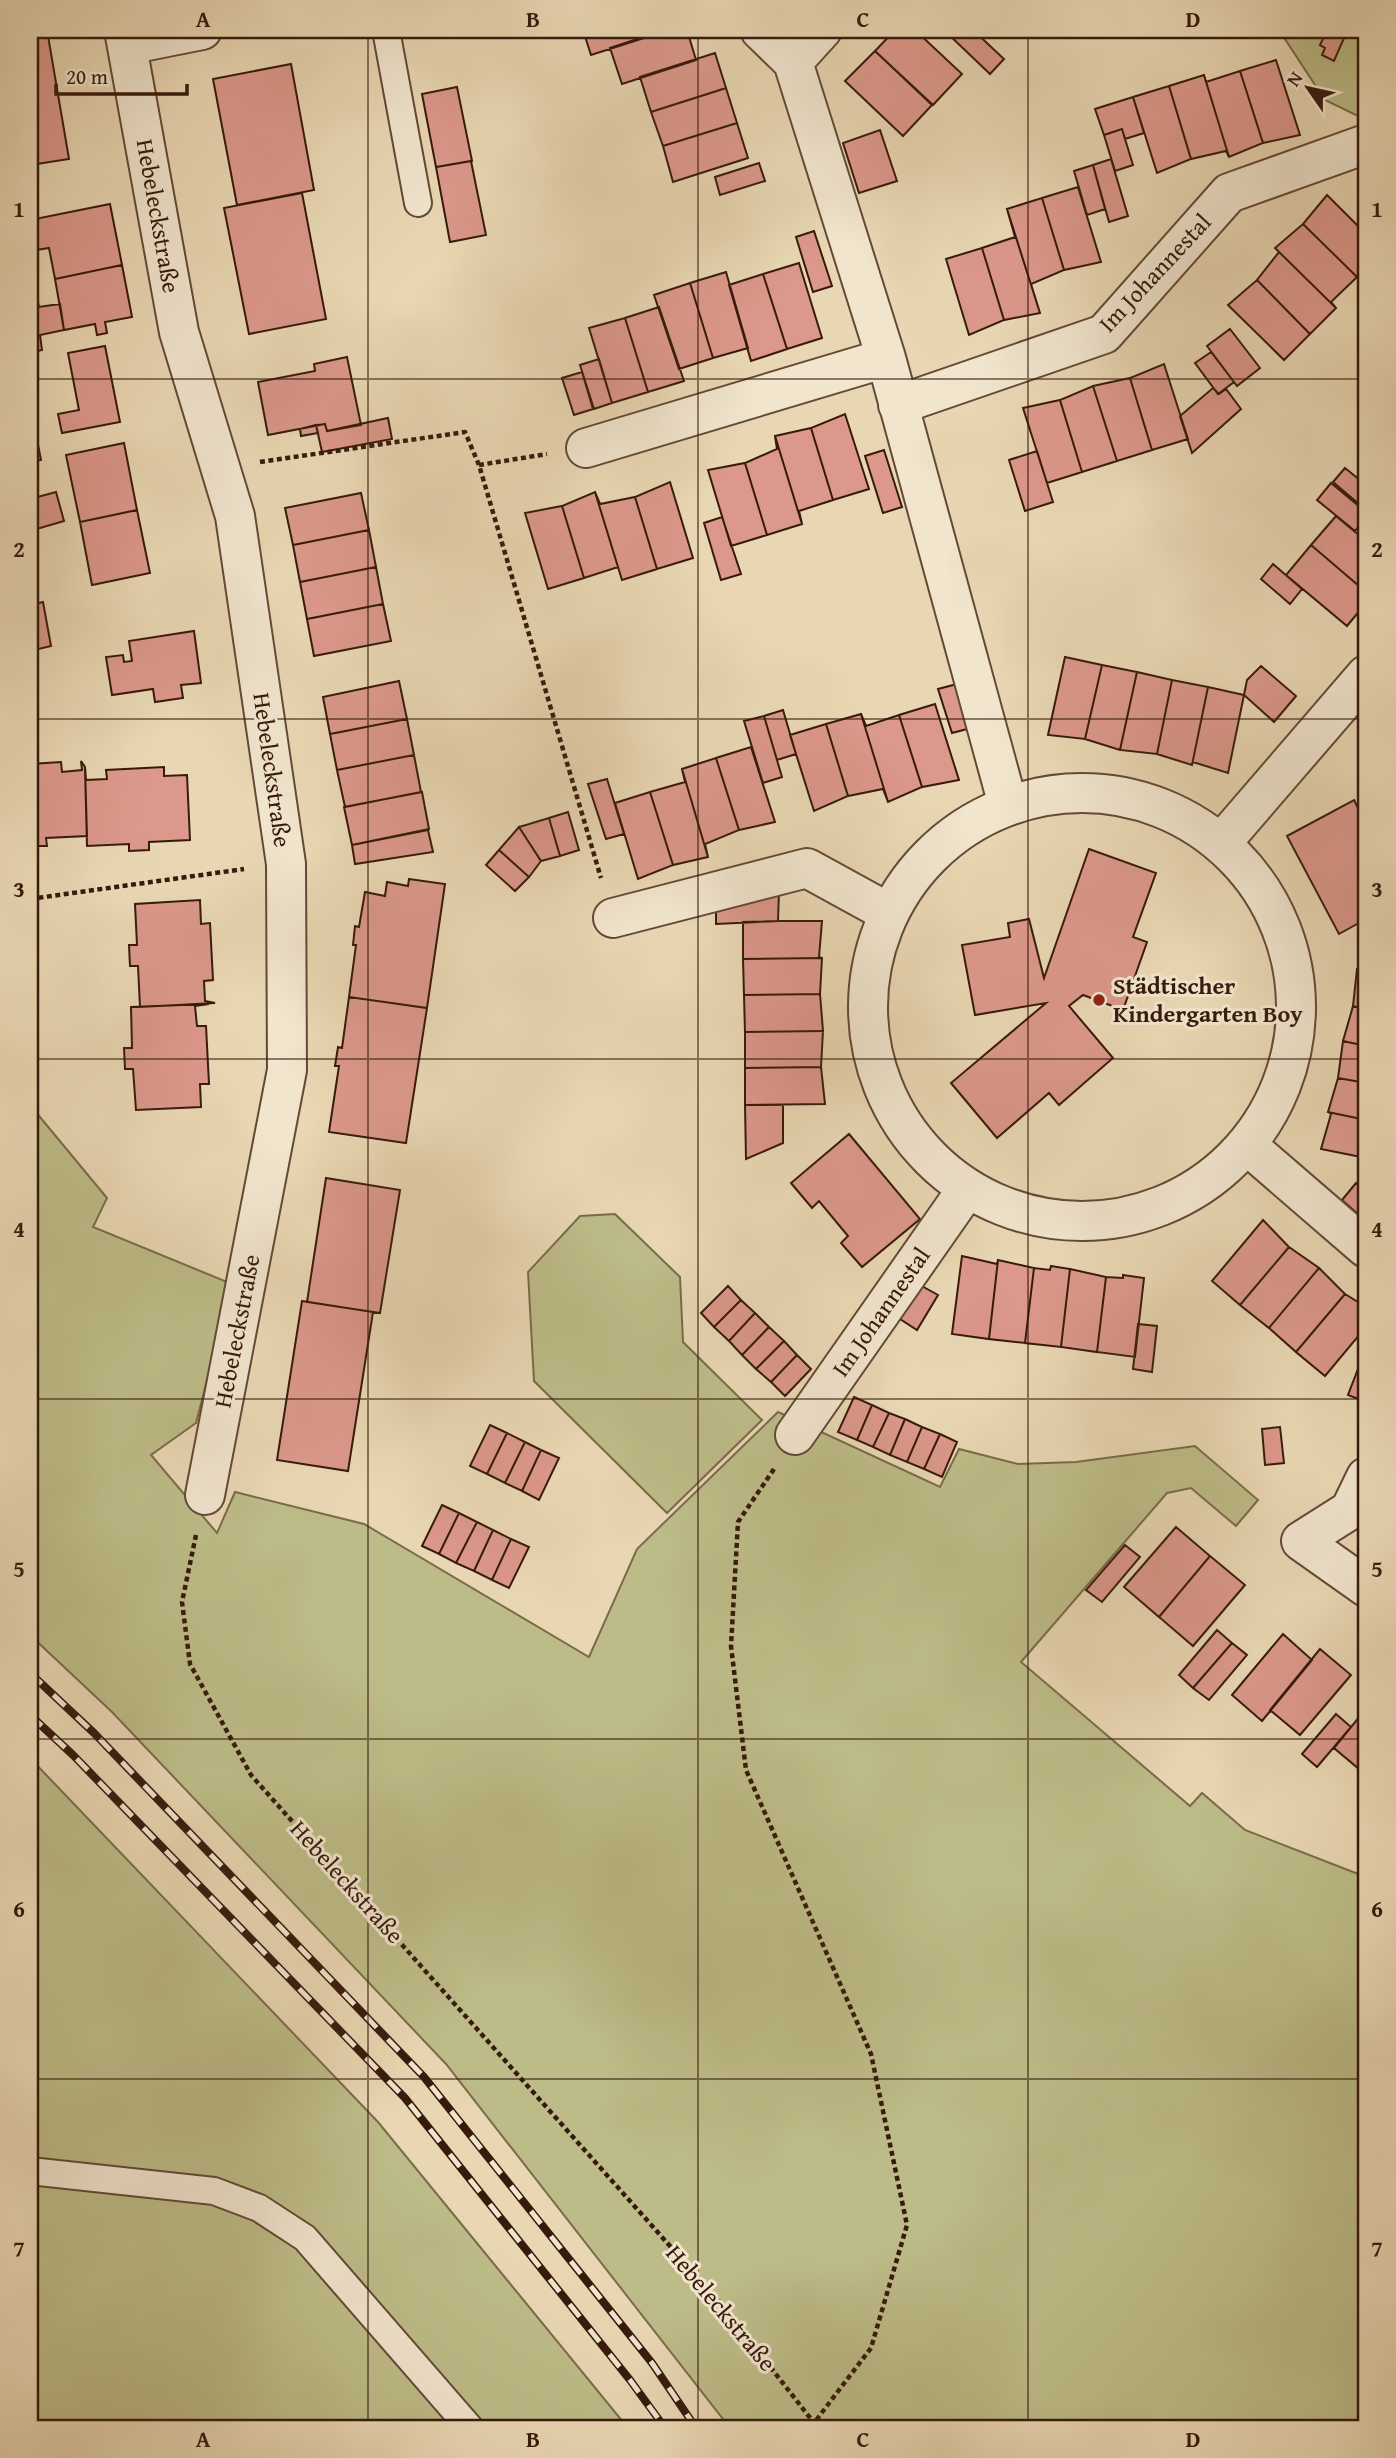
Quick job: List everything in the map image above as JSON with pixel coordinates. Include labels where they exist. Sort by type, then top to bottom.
[{"type":"street","points":[[126,37],[202,30]]},
{"type":"street","points":[[760,30],[793,62],[886,358],[1008,805]]},
{"type":"street","points":[[793,62],[822,30]]},
{"type":"street","name":"Hebeleckstraße","points":[[126,37],[179,332],[234,516],[286,864],[287,1070],[205,1495]]},
{"type":"street","name":"Im Johannestal","points":[[898,405],[1104,334],[1229,193],[1366,144]]},
{"type":"street","points":[[586,448],[886,358]]},
{"type":"street","points":[[1223,841],[1366,675]]},
{"type":"street","points":[[1065,791],[1139,797],[1223,841],[1255,883],[1282,927],[1297,1008],[1276,1098],[1248,1146],[1183,1198],[1120,1221],[1036,1218],[967,1189],[912,1143],[871,1073],[867,998],[889,913],[937,848],[1008,805],[1065,791]]},
{"type":"street","points":[[613,918],[807,868],[889,913]]},
{"type":"street","points":[[1248,1146],[1366,1248]]},
{"type":"street","name":"Im Johannestal","points":[[795,1435],[967,1189]]},
{"type":"street","points":[[1366,1477],[1350,1510],[1301,1541],[1366,1587]]},
{"type":"lane","points":[[386,30],[418,202]]},
{"type":"lane","points":[[30,2171],[214,2191],[259,2208],[305,2238],[470,2428]]},
{"type":"path","points":[[221,468],[465,432],[479,465],[613,918]]},
{"type":"path","points":[[479,465],[586,448]]},
{"type":"path","points":[[30,899],[286,864]]},
{"type":"path","points":[[795,1435],[738,1522],[730,1646],[746,1770],[871,2054],[907,2225],[872,2348],[814,2423]]},
{"type":"path","name":"Hebeleckstraße","points":[[205,1495],[182,1602],[190,1664],[251,1775],[718,2300],[818,2428]]},
{"type":"shaded area","points":[[1279,30],[1366,30],[1366,120],[1325,100]]},
{"type":"shaded area","points":[[30,1105],[107,1198],[93,1227],[232,1284],[196,1423],[151,1455],[217,1533],[235,1492],[364,1524],[589,1657],[637,1549],[778,1412],[940,1487],[959,1449],[1018,1464],[1076,1462],[1195,1446],[1258,1500],[1236,1526],[1191,1488],[1167,1493],[1021,1662],[1190,1806],[1202,1793],[1245,1830],[1366,1877],[1366,2428],[730,2428],[446,2064],[112,1712],[30,1635]]},
{"type":"shaded area","points":[[615,1214],[680,1277],[683,1342],[762,1420],[667,1513],[534,1381],[528,1272],[580,1216]]},
{"type":"shaded area","points":[[30,1758],[378,2122],[628,2428],[30,2428]]},
{"type":"building","points":[[30,30],[47,30],[69,159],[30,165]]},
{"type":"building","points":[[583,30],[665,30],[666,31],[591,55]]},
{"type":"building","points":[[665,30],[687,30],[696,60],[622,84],[610,48]]},
{"type":"building","points":[[895,30],[915,30],[962,74],[933,105],[875,51]]},
{"type":"building","points":[[950,30],[973,30],[1004,59],[990,74],[947,33]]},
{"type":"building","points":[[973,30],[987,30],[980,37]]},
{"type":"building","points":[[1327,30],[1344,38],[1334,61],[1322,55],[1325,48],[1320,45]]},
{"type":"building","points":[[875,51],[932,105],[903,136],[845,81]]},
{"type":"building","points":[[715,53],[726,88],[651,112],[640,77]]},
{"type":"building","points":[[1276,60],[1300,135],[1263,143],[1240,71]]},
{"type":"building","points":[[291,64],[314,190],[237,205],[213,79]]},
{"type":"building","points":[[1240,71],[1263,143],[1229,157],[1206,82]]},
{"type":"building","points":[[1204,75],[1229,157],[1226,151],[1191,159],[1169,86]]},
{"type":"building","points":[[1169,86],[1191,159],[1157,173],[1133,97]]},
{"type":"building","points":[[457,87],[472,161],[436,167],[422,94]]},
{"type":"building","points":[[726,88],[737,123],[663,146],[651,112]]},
{"type":"building","points":[[1133,97],[1144,133],[1125,139],[1122,129],[1104,135],[1095,109]]},
{"type":"building","points":[[737,123],[748,158],[673,182],[663,146]]},
{"type":"building","points":[[1122,129],[1133,165],[1115,171],[1104,135]]},
{"type":"building","points":[[880,130],[897,181],[859,193],[843,143]]},
{"type":"building","points":[[1111,159],[1128,216],[1109,222],[1093,165]]},
{"type":"building","points":[[471,161],[486,235],[450,242],[436,167]]},
{"type":"building","points":[[759,163],[765,181],[720,195],[715,177]]},
{"type":"building","points":[[1093,165],[1105,209],[1087,215],[1074,171]]},
{"type":"building","points":[[1078,187],[1101,262],[1064,270],[1042,198]]},
{"type":"building","points":[[302,193],[326,319],[249,334],[224,208]]},
{"type":"building","points":[[1327,195],[1366,234],[1366,268],[1357,277],[1303,224]]},
{"type":"building","points":[[1042,198],[1064,270],[1031,284],[1040,313],[1007,209]]},
{"type":"building","points":[[110,204],[122,265],[55,279],[49,248],[30,251],[30,220]]},
{"type":"building","points":[[1007,209],[1040,313],[1004,320],[982,248],[1015,237]]},
{"type":"building","points":[[1366,219],[1366,234],[1359,227]]},
{"type":"building","points":[[1303,224],[1357,277],[1331,302],[1336,308],[1275,248]]},
{"type":"building","points":[[814,231],[832,286],[813,292],[796,237]]},
{"type":"building","points":[[982,248],[1004,320],[969,335],[946,259]]},
{"type":"building","points":[[1275,248],[1336,308],[1310,334],[1257,280],[1279,252]]},
{"type":"building","points":[[799,263],[822,338],[787,349],[763,274]]},
{"type":"building","points":[[122,265],[132,317],[105,322],[107,333],[97,335],[95,324],[64,330],[55,279]]},
{"type":"building","points":[[726,272],[748,348],[713,358],[690,283]]},
{"type":"building","points":[[763,274],[787,349],[751,361],[729,285]]},
{"type":"building","points":[[1257,280],[1310,334],[1284,360],[1228,305]]},
{"type":"building","points":[[690,283],[713,358],[679,369],[654,295]]},
{"type":"building","points":[[36,293],[39,307],[60,304],[64,330],[40,335],[42,350],[30,353],[30,294]]},
{"type":"building","points":[[659,307],[684,381],[648,392],[625,318]]},
{"type":"building","points":[[625,318],[648,392],[612,403],[589,328]]},
{"type":"building","points":[[1230,329],[1260,368],[1237,386],[1207,346]]},
{"type":"building","points":[[105,346],[120,422],[62,433],[58,414],[79,410],[68,353]]},
{"type":"building","points":[[1211,352],[1234,382],[1218,394],[1195,363]]},
{"type":"building","points":[[347,357],[361,425],[327,431],[325,424],[268,435],[258,382],[315,371],[314,364]]},
{"type":"building","points":[[599,359],[612,403],[594,409],[580,365]]},
{"type":"building","points":[[1164,364],[1188,439],[1152,450],[1130,378]]},
{"type":"building","points":[[582,372],[593,409],[574,415],[562,378]]},
{"type":"building","points":[[1130,378],[1152,450],[1117,461],[1093,386]]},
{"type":"building","points":[[1093,386],[1117,461],[1082,472],[1060,400]]},
{"type":"building","points":[[1213,388],[1219,394],[1226,389],[1241,409],[1192,453],[1180,416]]},
{"type":"building","points":[[1060,400],[1082,472],[1047,483],[1023,408]]},
{"type":"building","points":[[845,414],[869,489],[833,500],[811,428]]},
{"type":"building","points":[[388,418],[392,439],[322,452],[316,425],[325,424],[327,431]]},
{"type":"building","points":[[316,425],[318,433],[301,436],[300,429]]},
{"type":"building","points":[[811,428],[833,500],[799,511],[802,524],[775,436]]},
{"type":"building","points":[[775,436],[802,524],[767,535],[745,463],[777,449]]},
{"type":"building","points":[[37,440],[41,460],[30,462],[30,442]]},
{"type":"building","points":[[124,443],[137,510],[80,522],[66,455]]},
{"type":"building","points":[[884,450],[902,507],[883,513],[865,456]]},
{"type":"building","points":[[1037,451],[1053,502],[1025,511],[1009,460]]},
{"type":"building","points":[[745,463],[767,535],[731,546],[708,470]]},
{"type":"building","points":[[1345,468],[1366,485],[1366,510],[1333,482]]},
{"type":"building","points":[[670,482],[693,558],[657,569],[635,497]]},
{"type":"building","points":[[1331,483],[1366,512],[1366,517],[1355,531],[1317,500]]},
{"type":"building","points":[[56,492],[64,521],[30,531],[30,499]]},
{"type":"building","points":[[595,492],[622,580],[618,567],[584,578],[562,506]]},
{"type":"building","points":[[595,492],[600,504],[635,497],[657,569],[622,580]]},
{"type":"building","points":[[361,493],[369,530],[293,545],[285,508]]},
{"type":"building","points":[[562,506],[584,578],[548,589],[525,513]]},
{"type":"building","points":[[137,510],[150,573],[92,585],[80,522]]},
{"type":"building","points":[[1336,516],[1366,541],[1366,592],[1311,545]]},
{"type":"building","points":[[722,517],[741,574],[721,580],[704,523]]},
{"type":"building","points":[[369,530],[376,567],[300,582],[293,545]]},
{"type":"building","points":[[1311,545],[1366,592],[1366,603],[1347,626],[1286,575]]},
{"type":"building","points":[[1273,564],[1302,589],[1290,604],[1261,579]]},
{"type":"building","points":[[376,567],[383,604],[307,619],[300,582]]},
{"type":"building","points":[[43,602],[51,646],[30,651],[30,605]]},
{"type":"building","points":[[383,604],[391,641],[314,656],[307,619]]},
{"type":"building","points":[[194,631],[201,683],[181,685],[183,698],[155,702],[153,689],[112,695],[106,657],[123,655],[124,662],[132,661],[129,641]]},
{"type":"building","points":[[1065,657],[1102,665],[1085,739],[1048,735]]},
{"type":"building","points":[[1102,665],[1137,672],[1120,750],[1085,739]]},
{"type":"building","points":[[1261,666],[1296,696],[1274,722],[1244,695],[1247,680]]},
{"type":"building","points":[[1137,672],[1172,680],[1157,754],[1120,750]]},
{"type":"building","points":[[1172,680],[1208,687],[1192,765],[1157,754]]},
{"type":"building","points":[[399,681],[407,719],[330,734],[323,697]]},
{"type":"building","points":[[957,684],[971,728],[952,733],[938,689]]},
{"type":"building","points":[[1208,687],[1244,695],[1228,773],[1193,762],[1192,765]]},
{"type":"building","points":[[935,704],[959,780],[922,787],[899,715]]},
{"type":"building","points":[[783,710],[796,754],[777,760],[764,716]]},
{"type":"building","points":[[861,714],[888,802],[883,789],[848,796],[826,724]]},
{"type":"building","points":[[861,714],[866,726],[899,715],[922,787],[888,802]]},
{"type":"building","points":[[764,716],[782,777],[763,783],[744,721]]},
{"type":"building","points":[[407,719],[414,755],[337,770],[330,734]]},
{"type":"building","points":[[826,724],[848,796],[814,811],[790,735]]},
{"type":"building","points":[[751,747],[775,822],[739,830],[716,758]]},
{"type":"building","points":[[414,755],[421,792],[345,807],[337,770]]},
{"type":"building","points":[[716,758],[739,830],[705,844],[708,857],[682,769]]},
{"type":"building","points":[[81,761],[85,767],[87,836],[46,838],[47,846],[30,846],[30,764],[61,762],[62,772],[82,770]]},
{"type":"building","points":[[85,767],[86,780],[107,779],[106,770],[164,767],[164,776],[187,775],[190,840],[149,842],[149,850],[129,851],[129,844],[87,846]]},
{"type":"building","points":[[682,769],[708,857],[673,865],[650,792],[685,782]]},
{"type":"building","points":[[607,779],[624,834],[606,839],[588,784]]},
{"type":"building","points":[[422,792],[429,829],[352,845],[344,807]]},
{"type":"building","points":[[650,792],[673,865],[638,879],[615,803]]},
{"type":"building","points":[[1354,800],[1366,824],[1366,830],[1361,833],[1366,843],[1366,919],[1339,934],[1287,836]]},
{"type":"building","points":[[568,812],[579,850],[560,856],[549,818]]},
{"type":"building","points":[[549,818],[560,856],[541,861],[519,827]]},
{"type":"building","points":[[519,827],[541,861],[529,877],[499,850]]},
{"type":"building","points":[[428,830],[433,852],[355,864],[352,845]]},
{"type":"building","points":[[1089,849],[1156,873],[1133,937],[1147,942],[1123,1010],[1083,995],[1069,1006],[1113,1058],[1059,1105],[1049,1093],[997,1138],[951,1083],[1046,1003],[975,1015],[962,945],[1010,937],[1008,923],[1029,919],[1044,978]]},
{"type":"building","points":[[499,850],[529,877],[515,891],[486,865]]},
{"type":"building","points":[[409,879],[445,884],[427,1008],[349,997],[356,945],[353,945],[355,926],[359,927],[365,892],[385,896],[387,882],[408,886]]},
{"type":"building","points":[[779,891],[778,921],[716,924],[716,910]]},
{"type":"building","points":[[200,900],[201,924],[210,923],[213,980],[204,981],[205,1001],[215,1003],[140,1007],[138,966],[130,966],[129,945],[137,945],[135,904]]},
{"type":"building","points":[[822,921],[819,957],[822,958],[743,959],[743,922]]},
{"type":"building","points":[[822,958],[820,994],[744,995],[743,959]]},
{"type":"building","points":[[1357,969],[1366,971],[1366,1009],[1353,1006]]},
{"type":"building","points":[[820,994],[823,1031],[745,1032],[744,995]]},
{"type":"building","points":[[349,997],[427,1008],[406,1143],[329,1132],[339,1066],[335,1066],[338,1047],[342,1048]]},
{"type":"building","points":[[209,1004],[195,1006],[197,1026],[206,1026],[209,1084],[200,1084],[201,1107],[136,1110],[133,1069],[125,1069],[124,1048],[132,1048],[131,1007]]},
{"type":"building","points":[[1353,1006],[1366,1009],[1366,1046],[1343,1041]]},
{"type":"building","points":[[823,1031],[821,1067],[745,1068],[745,1032]]},
{"type":"building","points":[[1343,1041],[1366,1046],[1366,1083],[1338,1078]]},
{"type":"building","points":[[821,1067],[825,1104],[745,1105],[745,1068]]},
{"type":"building","points":[[1338,1078],[1366,1083],[1366,1120],[1328,1112]]},
{"type":"building","points":[[745,1105],[783,1105],[783,1143],[746,1159]]},
{"type":"building","points":[[1328,1112],[1366,1120],[1366,1158],[1321,1149],[1331,1114]]},
{"type":"building","points":[[849,1134],[920,1219],[862,1267],[841,1243],[848,1236],[819,1201],[812,1208],[791,1183]]},
{"type":"building","points":[[326,1178],[400,1190],[380,1313],[307,1302]]},
{"type":"building","points":[[1356,1183],[1366,1191],[1366,1221],[1342,1200]]},
{"type":"building","points":[[1263,1220],[1289,1247],[1240,1305],[1212,1281]]},
{"type":"building","points":[[1289,1247],[1319,1268],[1269,1328],[1240,1305]]},
{"type":"building","points":[[962,1256],[997,1264],[998,1260],[989,1339],[952,1334]]},
{"type":"building","points":[[998,1260],[1034,1268],[1025,1343],[989,1339]]},
{"type":"building","points":[[1051,1266],[1070,1269],[1061,1347],[1025,1343],[1034,1268],[1050,1270]]},
{"type":"building","points":[[1319,1268],[1345,1294],[1296,1352],[1269,1328]]},
{"type":"building","points":[[1070,1269],[1106,1277],[1097,1352],[1061,1347]]},
{"type":"building","points":[[1123,1275],[1144,1278],[1135,1357],[1097,1352],[1106,1277],[1123,1278]]},
{"type":"building","points":[[920,1285],[938,1295],[917,1330],[900,1319]]},
{"type":"building","points":[[728,1286],[741,1300],[714,1327],[701,1313]]},
{"type":"building","points":[[1345,1294],[1366,1307],[1366,1327],[1325,1376],[1296,1352]]},
{"type":"building","points":[[741,1300],[755,1313],[729,1341],[714,1327]]},
{"type":"building","points":[[302,1301],[373,1312],[348,1471],[277,1460]]},
{"type":"building","points":[[755,1313],[769,1327],[742,1355],[729,1341]]},
{"type":"building","points":[[1138,1324],[1157,1326],[1152,1372],[1133,1369]]},
{"type":"building","points":[[769,1327],[784,1341],[756,1369],[742,1355]]},
{"type":"building","points":[[784,1341],[797,1355],[771,1382],[756,1369]]},
{"type":"building","points":[[1366,1348],[1366,1402],[1348,1395]]},
{"type":"building","points":[[797,1355],[811,1369],[785,1396],[771,1382]]},
{"type":"building","points":[[854,1397],[872,1405],[857,1440],[838,1432]]},
{"type":"building","points":[[872,1405],[889,1413],[873,1447],[857,1440]]},
{"type":"building","points":[[889,1413],[905,1419],[890,1455],[873,1447]]},
{"type":"building","points":[[905,1419],[922,1427],[907,1462],[890,1455]]},
{"type":"building","points":[[490,1425],[507,1433],[487,1474],[470,1466]]},
{"type":"building","points":[[922,1427],[940,1434],[924,1469],[907,1462]]},
{"type":"building","points":[[1280,1427],[1284,1463],[1265,1465],[1262,1429]]},
{"type":"building","points":[[507,1433],[525,1442],[505,1483],[487,1474]]},
{"type":"building","points":[[940,1434],[957,1442],[942,1477],[924,1469]]},
{"type":"building","points":[[525,1442],[541,1450],[522,1491],[505,1483]]},
{"type":"building","points":[[541,1450],[559,1458],[539,1500],[522,1491]]},
{"type":"building","points":[[442,1505],[459,1513],[439,1554],[422,1546]]},
{"type":"building","points":[[459,1513],[477,1522],[456,1563],[439,1554]]},
{"type":"building","points":[[477,1522],[493,1530],[474,1571],[456,1563]]},
{"type":"building","points":[[1176,1527],[1210,1556],[1159,1617],[1124,1587]]},
{"type":"building","points":[[493,1530],[511,1539],[492,1580],[474,1571]]},
{"type":"building","points":[[511,1539],[529,1547],[509,1588],[492,1580]]},
{"type":"building","points":[[1125,1545],[1140,1557],[1102,1602],[1086,1590]]},
{"type":"building","points":[[1210,1556],[1245,1585],[1193,1646],[1159,1617]]},
{"type":"building","points":[[1217,1630],[1232,1643],[1193,1688],[1179,1675]]},
{"type":"building","points":[[1283,1634],[1312,1660],[1262,1721],[1232,1695]]},
{"type":"building","points":[[1232,1643],[1247,1655],[1209,1700],[1193,1688]]},
{"type":"building","points":[[1320,1649],[1351,1675],[1300,1735],[1270,1710]]},
{"type":"building","points":[[1336,1714],[1351,1727],[1317,1767],[1302,1754]]},
{"type":"building","points":[[1360,1716],[1366,1722],[1366,1761],[1359,1769],[1334,1748]]},
{"type":"railway","points":[[30,1673],[94,1733],[424,2077],[652,2363],[696,2428]]},
{"type":"railway","points":[[30,1715],[73,1755],[405,2098],[630,2380],[665,2428]]},
{"type":"place","name":"Städtischer Kindergarten Boy","points":[[1099,1000]]}]
